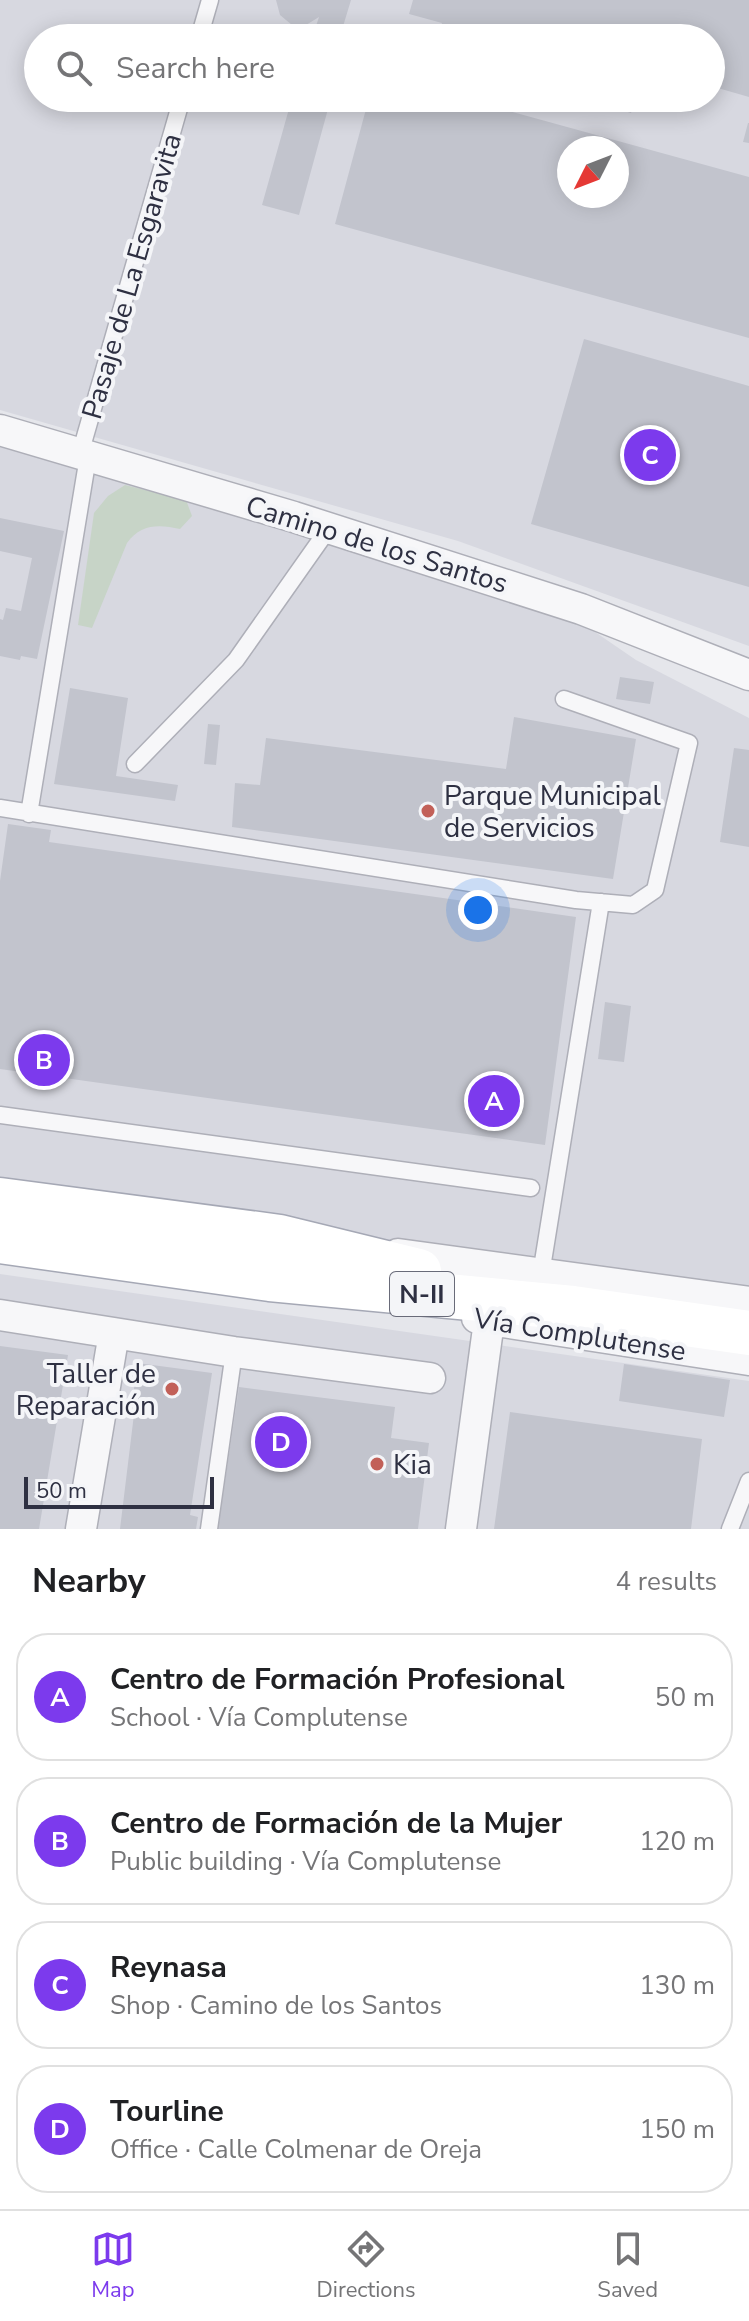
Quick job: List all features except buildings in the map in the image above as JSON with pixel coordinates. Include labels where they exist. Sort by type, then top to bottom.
[{"type":"main road","name":"Vía Complutense","points":[[0,1200],[280,1237],[573,1308]]},
{"type":"main road","name":"Vía Complutense","points":[[0,1241],[270,1279],[573,1308],[749,1333]]},
{"type":"street","name":"Camino de los Santos","points":[[0,430],[329,528],[581,609],[749,675]]},
{"type":"street","name":"Vía Complutense","points":[[280,1237],[749,1302]]},
{"type":"street","name":"Vía Complutense","points":[[270,1279],[489,1321],[749,1360]]},
{"type":"street","points":[[0,1315],[234,1352],[430,1378]]},
{"type":"street","points":[[461,1529],[489,1321]]},
{"type":"street","points":[[81,1529],[114,1333]]},
{"type":"lane","points":[[203,24],[210,0]]},
{"type":"lane","name":"Pasaje de La Esgaravita","points":[[29,814],[84,456],[178,112]]},
{"type":"lane","points":[[135,764],[236,660],[329,528]]},
{"type":"lane","points":[[0,808],[633,905],[655,890],[689,743],[564,699]]},
{"type":"lane","points":[[541,1274],[601,902]]},
{"type":"lane","points":[[0,1115],[531,1188]]},
{"type":"lane","points":[[209,1529],[234,1352]]},
{"type":"lane","points":[[730,1529],[749,1481]]},
{"type":"shaded area","points":[[0,0],[749,0],[749,646],[458,541],[0,410]]},
{"type":"shaded area","name":"Parque Municipal de Servicios","points":[[0,435],[563,610],[636,660],[749,718],[749,1287],[0,1195]]},
{"type":"shaded area","points":[[0,1274],[749,1381],[749,1529],[0,1529]]},
{"type":"green space","points":[[125,485],[186,500],[192,516],[180,529],[150,527],[132,537],[92,628],[78,625],[94,513],[108,496]]},
{"type":"place","name":"Reynasa","points":[[650,455]]},
{"type":"place","name":"Parque Municipal de Servicios","points":[[428,811]]},
{"type":"place","name":"Centro de Formación de la Mujer","points":[[44,1060]]},
{"type":"place","name":"Centro de Formación Profesional","points":[[494,1101]]},
{"type":"place","name":"Taller de Reparación","points":[[172,1389]]},
{"type":"place","name":"Tourline","points":[[281,1442]]},
{"type":"place","name":"Kia","points":[[377,1464]]}]
